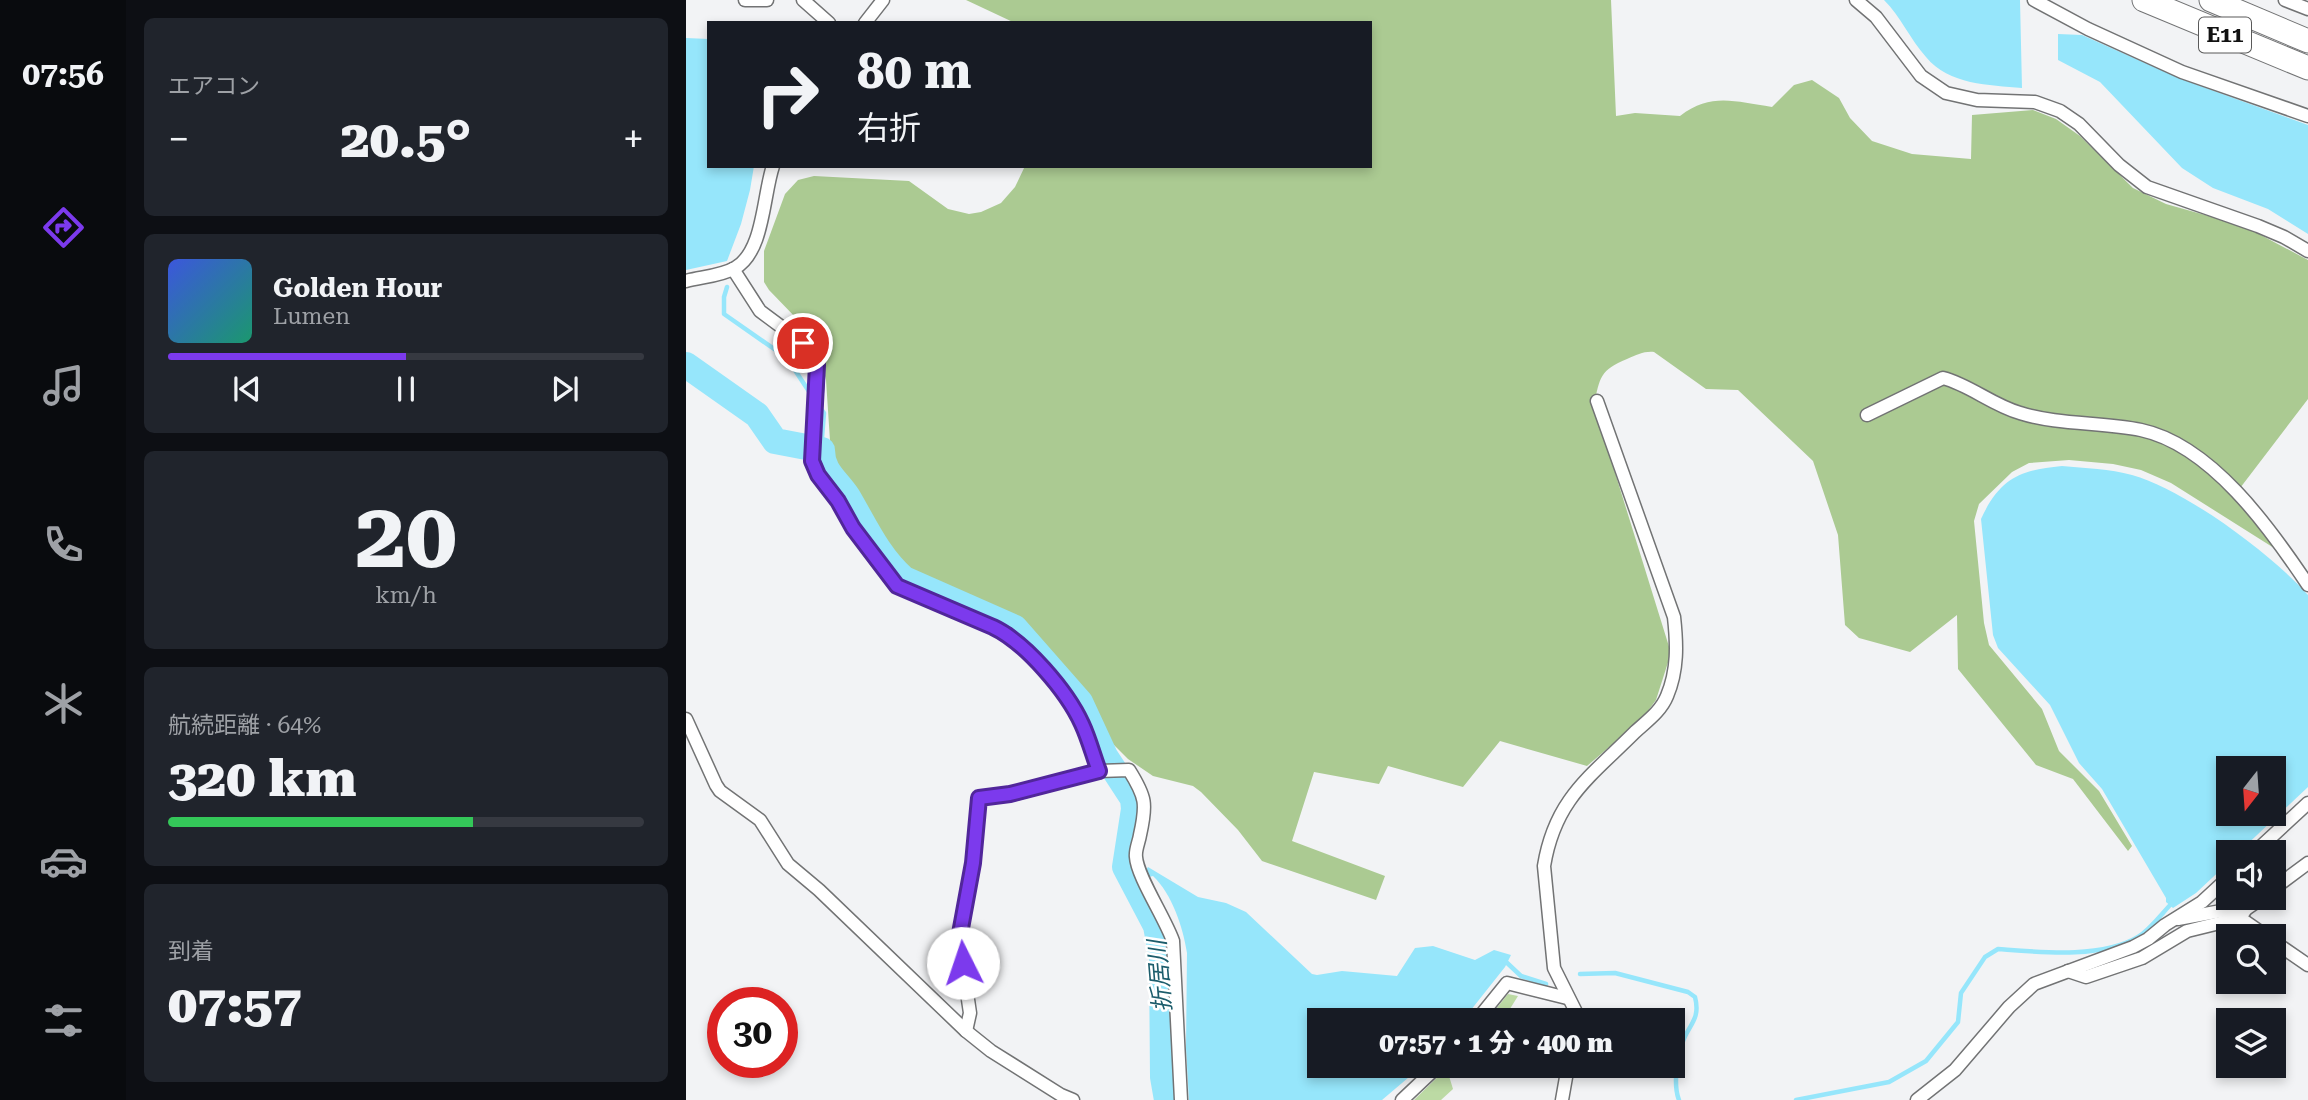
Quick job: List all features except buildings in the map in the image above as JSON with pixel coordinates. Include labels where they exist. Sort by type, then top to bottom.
[{"type":"highway","name":"E11","points":[[2144,0],[2308,68]]},
{"type":"highway","name":"E11","points":[[2211,0],[2308,41]]},
{"type":"street","points":[[745,0],[767,0]]},
{"type":"street","points":[[803,0],[827,21]]},
{"type":"street","points":[[867,21],[883,0]]},
{"type":"street","points":[[1856,0],[1877,17],[1921,76],[1947,93],[1977,100],[2035,102],[2060,111],[2079,124],[2119,165],[2147,187],[2258,226],[2308,251]]},
{"type":"street","points":[[2034,0],[2088,29],[2182,72],[2308,116]]},
{"type":"street","points":[[2285,0],[2308,9]]},
{"type":"street","points":[[686,281],[733,269],[743,262],[753,249],[773,168]]},
{"type":"street","points":[[733,269],[760,311],[803,343],[812,353],[817,365],[812,448],[818,475],[838,501],[853,528],[897,586],[1008,634],[1071,703],[1103,771]]},
{"type":"street","points":[[1867,415],[1943,378],[1953,380],[1992,403],[2037,418],[2099,423],[2163,436],[2182,445],[2246,502],[2278,540],[2308,585]]},
{"type":"street","points":[[1573,1008],[1554,968],[1550,948],[1544,866],[1550,840],[1557,817],[1572,794],[1660,709],[1671,684],[1678,646],[1674,617],[1597,401]]},
{"type":"street","points":[[686,719],[720,791],[760,820],[788,864],[819,890],[966,1031],[991,1051],[1073,1100]]},
{"type":"street","points":[[966,1031],[970,1013],[959,939],[973,863],[979,798],[1010,794],[1103,771],[1129,770],[1145,800],[1146,811],[1136,855],[1138,868],[1168,925],[1173,941],[1181,1100]]},
{"type":"street","points":[[2268,840],[2308,803]]},
{"type":"street","points":[[2286,879],[2308,863]]},
{"type":"street","points":[[1917,1100],[1955,1070],[2009,1007],[2034,984],[2133,947],[2202,902],[2216,889]]},
{"type":"street","points":[[2175,919],[2237,908],[2253,924]]},
{"type":"street","points":[[2068,971],[2086,976],[2142,958],[2187,931],[2243,914],[2248,910]]},
{"type":"street","points":[[2286,950],[2308,965]]},
{"type":"street","points":[[1487,1008],[1507,983],[1567,998]]},
{"type":"street","points":[[1402,1100],[1425,1078]]},
{"type":"street","points":[[1562,1100],[1566,1078]]},
{"type":"green space","points":[[966,0],[1611,0],[1616,116],[1635,113],[1680,116],[1713,101],[1735,101],[1772,107],[1794,85],[1812,80],[1839,98],[1850,118],[1872,141],[1912,154],[1971,159],[1972,115],[2033,110],[2056,119],[2080,136],[2133,188],[2166,204],[2244,226],[2308,260],[2308,399],[2234,496],[2276,546],[2274,548],[2171,483],[2141,470],[2113,464],[2069,460],[2029,463],[2012,472],[1979,504],[1974,521],[1984,623],[1989,645],[2042,709],[2059,751],[2099,791],[2132,846],[2128,851],[2073,779],[2036,765],[1958,669],[1957,615],[1910,652],[1859,638],[1845,625],[1838,535],[1813,461],[1738,390],[1706,389],[1654,352],[1650,352],[1627,359],[1606,371],[1600,381],[1594,405],[1671,653],[1656,700],[1642,719],[1587,766],[1500,741],[1463,787],[1388,766],[1379,784],[1314,772],[1292,841],[1385,876],[1376,900],[1262,861],[1238,830],[1201,792],[1193,786],[1153,776],[1128,759],[1099,730],[1082,696],[1015,623],[909,577],[875,541],[847,489],[832,471],[826,380],[819,352],[797,319],[764,282],[764,251],[785,194],[798,180],[814,176],[909,181],[948,209],[969,214],[1001,203],[1015,187],[1024,168],[1372,168],[1372,21],[1011,21]]},
{"type":"green space","points":[[1508,994],[1518,996],[1510,1008],[1497,1008]]},
{"type":"green space","points":[[1437,1078],[1450,1078],[1453,1089],[1441,1100],[1414,1100]]},
{"type":"water","points":[[1884,0],[2020,0],[2022,88],[1970,82],[1935,66]]},
{"type":"water","points":[[2058,34],[2082,35],[2181,79],[2308,125],[2308,234],[2268,209],[2213,188],[2182,168],[2100,82],[2058,60]]},
{"type":"water","points":[[686,38],[707,39],[707,168],[754,168],[741,224],[727,261],[686,270]]},
{"type":"water","points":[[2062,466],[2106,470],[2154,483],[2226,525],[2292,578],[2308,595],[2308,787],[2286,808],[2286,756],[2216,756],[2216,826],[2267,826],[2252,840],[2216,840],[2216,874],[2196,893],[2173,908],[2166,902],[2102,789],[2079,763],[2050,705],[1998,648],[1993,635],[1981,519],[2004,485],[2034,470]]},
{"type":"water","points":[[1148,867],[1198,897],[1226,903],[1246,912],[1312,974],[1342,971],[1397,976],[1415,948],[1433,946],[1475,960],[1494,950],[1511,955],[1505,967],[1473,1008],[1307,1008],[1307,1078],[1408,1078],[1382,1100],[1189,1100],[1186,1048],[1187,953],[1176,911],[1160,883],[1153,876],[1149,877],[1146,870]]},
{"type":"waterway","points":[[727,287],[724,314],[787,358],[812,396]]},
{"type":"waterway","name":"折居川","points":[[686,365],[757,415],[775,441],[822,450],[827,470],[848,497],[887,561],[904,579],[1015,628],[1080,702],[1105,756],[1133,799],[1134,809],[1125,867],[1156,926],[1162,958],[1163,1077],[1167,1100]]},
{"type":"waterway","points":[[819,406],[824,413],[821,450]]},
{"type":"waterway","points":[[1796,1100],[1889,1082],[1926,1061],[1958,1022],[1961,993],[1985,957],[1998,949],[2070,952],[2107,949],[2143,934],[2173,902]]},
{"type":"waterway","points":[[1504,960],[1521,976],[1546,984]]},
{"type":"waterway","points":[[1580,974],[1615,973],[1688,992],[1695,997],[1695,1017],[1682,1044],[1677,1064],[1676,1087],[1679,1100]]},
{"type":"route","points":[[803,343],[812,353],[817,365],[812,461],[818,475],[838,501],[853,528],[897,586],[1008,634],[1018,643],[1071,703],[1082,724],[1099,771],[1010,794],[979,798],[973,863],[959,939],[963,963]]}]
